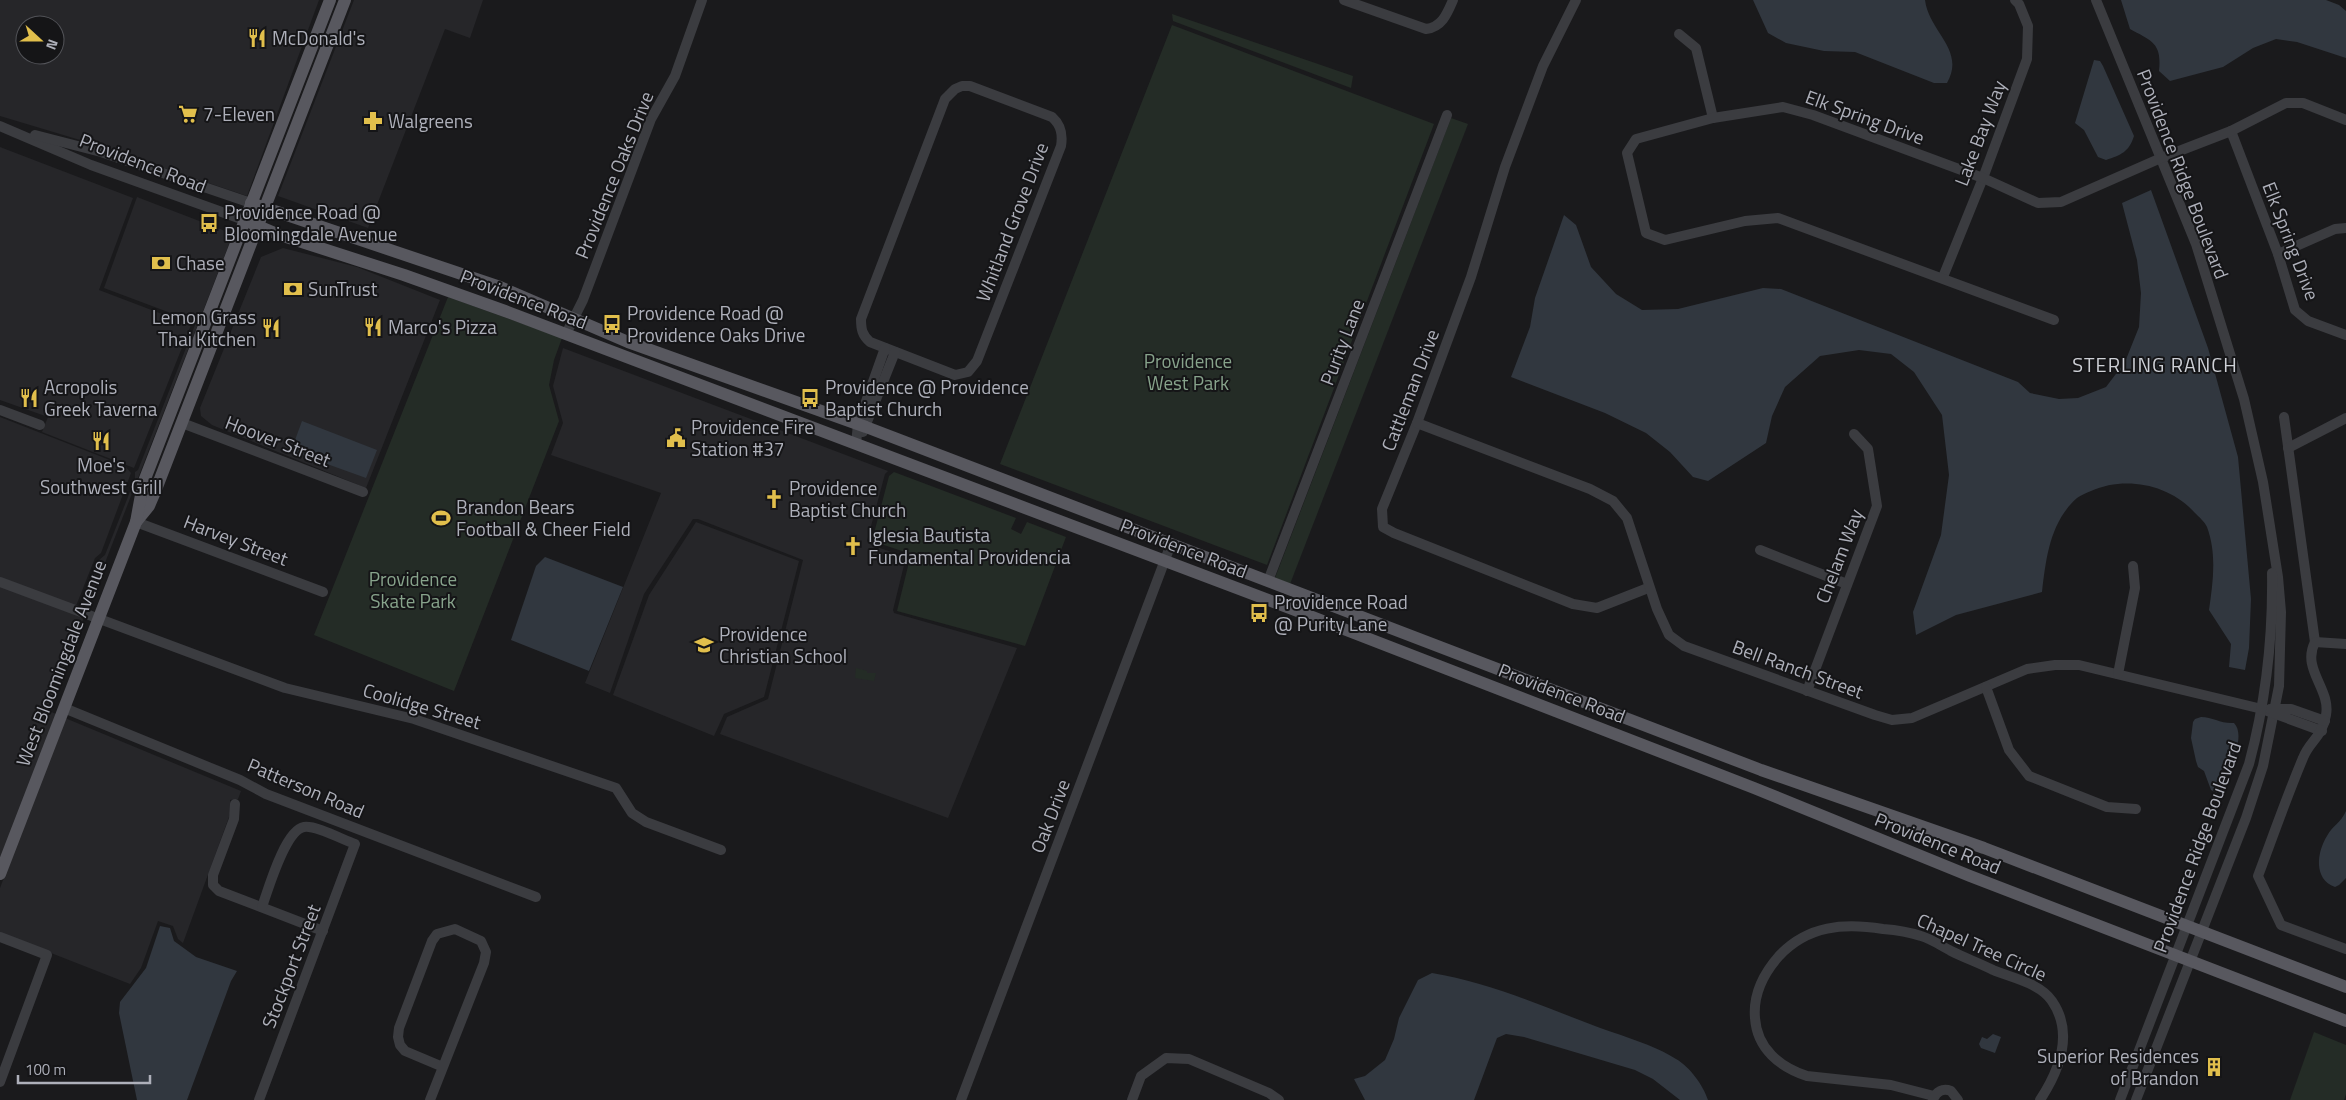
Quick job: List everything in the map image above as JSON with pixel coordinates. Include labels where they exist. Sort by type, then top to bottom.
[{"type":"main road","name":"West Bloomingdale Avenue","points":[[0,874],[136,522],[143,484],[330,0]]},
{"type":"main road","name":"West Bloomingdale Avenue","points":[[136,522],[149,506],[155,492],[345,0]]},
{"type":"main road","name":"Providence Road","points":[[251,203],[492,284],[574,317],[628,342],[862,426],[1761,770],[1984,848],[2346,987]]},
{"type":"main road","name":"Providence Road","points":[[244,220],[258,227],[404,275],[566,334],[1165,561],[1754,788],[1970,876],[2346,1021]]},
{"type":"main road","points":[[155,492],[153,478],[170,434],[166,424]]},
{"type":"main road","points":[[1754,788],[1761,770]]},
{"type":"street","name":"Providence Oaks Drive","points":[[566,334],[583,300],[651,119],[675,76],[702,0]]},
{"type":"street","points":[[1344,0],[1426,29],[1435,28],[1442,22],[1453,0]]},
{"type":"street","name":"Cattleman Drive","points":[[1576,0],[1536,84],[1505,167],[1471,277],[1417,423],[1382,509],[1382,527],[1394,534],[1573,604],[1597,608],[1648,588]]},
{"type":"street","name":"Lake Bay Way","points":[[1942,277],[1983,178],[2027,59],[2028,26],[2019,4],[2015,0]]},
{"type":"street","name":"Providence Ridge Boulevard","points":[[2096,0],[2196,244],[2244,399],[2263,482],[2278,578],[2282,630],[2281,672],[2276,711],[2255,792],[2136,1100]]},
{"type":"street","points":[[1679,34],[1696,48],[1713,118]]},
{"type":"street","name":"Whitland Grove Drive","points":[[962,86],[970,86],[1052,117],[1061,130],[1061,146],[973,368],[962,375],[955,375],[890,350],[865,338],[862,333],[861,319],[945,100],[950,93],[962,86]]},
{"type":"street","name":"Elk Spring Drive","points":[[2054,320],[1942,277],[1778,218],[1744,221],[1665,240],[1646,232],[1627,153],[1636,139],[1713,118],[1783,107],[1813,115],[1983,178],[2038,203],[2061,202],[2161,158],[2231,131],[2286,103],[2303,103],[2346,120]]},
{"type":"street","name":"Purity Lane","points":[[1268,581],[1447,115]]},
{"type":"street","name":"Providence Road","points":[[1,126],[101,152],[251,203]]},
{"type":"street","name":"Providence Road","points":[[1,126],[91,165],[244,220]]},
{"type":"street","name":"Elk Spring Drive","points":[[2231,131],[2278,254],[2295,310],[2308,321],[2346,335]]},
{"type":"street","points":[[2278,254],[2335,229],[2346,228]]},
{"type":"street","points":[[856,444],[890,350]]},
{"type":"street","points":[[0,410],[40,425]]},
{"type":"street","points":[[2284,417],[2315,642],[2311,650],[2312,672],[2327,704],[2322,731],[2304,755],[2258,876],[2280,925],[2346,949]]},
{"type":"street","points":[[2288,448],[2346,418]]},
{"type":"street","name":"Hoover Street","points":[[182,423],[363,492]]},
{"type":"street","name":"Bell Ranch Street","points":[[1417,423],[1590,489],[1613,501],[1627,518],[1648,588],[1670,635],[1684,646],[1892,720],[1912,718],[2027,669],[2055,665],[2079,665],[2276,711]]},
{"type":"street","name":"Chelam Way","points":[[1807,691],[1877,506],[1868,449],[1854,434]]},
{"type":"street","name":"Harvey Street","points":[[136,522],[323,592]]},
{"type":"street","name":"Providence Ridge Boulevard","points":[[2120,1100],[2241,787],[2262,709],[2272,631],[2271,538]]},
{"type":"street","name":"Oak Drive","points":[[961,1100],[1172,544]]},
{"type":"street","points":[[1760,550],[1847,584]]},
{"type":"street","points":[[2118,674],[2135,588],[2132,566]]},
{"type":"street","name":"Coolidge Street","points":[[0,582],[285,688],[414,719],[616,788],[632,813],[646,822],[721,850]]},
{"type":"street","points":[[2315,642],[2346,644]]},
{"type":"street","points":[[1986,687],[2009,750],[2028,776],[2107,807],[2136,809]]},
{"type":"street","name":"Patterson Road","points":[[64,708],[240,780],[266,794],[536,897]]},
{"type":"street","points":[[2276,711],[2291,709],[2325,721]]},
{"type":"street","points":[[2276,711],[2322,731]]},
{"type":"street","points":[[235,804],[234,819],[212,875],[212,885],[219,891],[323,931]]},
{"type":"street","name":"Stockport Street","points":[[259,1100],[355,844],[311,827],[298,829],[288,838],[262,907]]},
{"type":"street","name":"Chapel Tree Circle","points":[[1958,1100],[1954,1093],[1948,1089],[1940,1091],[1933,1098],[1891,1085],[1807,1076],[1795,1072],[1776,1059],[1767,1050],[1757,1030],[1755,1002],[1763,980],[1786,948],[1806,934],[1825,928],[1864,926],[1892,930],[1929,939],[1997,972],[2036,987],[2053,1002],[2060,1017],[2063,1041],[2057,1069],[2040,1100]]},
{"type":"street","points":[[430,1100],[484,963],[486,952],[481,941],[455,929],[437,934],[432,941],[399,1028],[400,1045],[405,1051],[443,1067]]},
{"type":"street","points":[[0,937],[47,955],[0,1082]]},
{"type":"street","points":[[1132,1100],[1141,1076],[1166,1058],[1189,1059],[1269,1093],[1279,1100]]},
{"type":"shaded area","points":[[0,0],[319,0],[247,196],[90,143],[0,116]]},
{"type":"shaded area","points":[[354,0],[483,0],[470,38],[445,29],[368,228],[278,196]]},
{"type":"shaded area","points":[[1753,0],[1925,0],[1933,22],[1949,51],[1952,71],[1947,83],[1934,83],[1855,52],[1824,51],[1786,43],[1768,33]]},
{"type":"shaded area","points":[[2121,0],[2326,0],[2339,5],[2346,11],[2346,58],[2297,42],[2276,39],[2253,48],[2223,67],[2170,81],[2159,71],[2159,54],[2154,44],[2130,29]]},
{"type":"shaded area","points":[[2094,60],[2100,61],[2103,66],[2134,136],[2130,146],[2124,152],[2106,160],[2098,157],[2084,130],[2075,123]]},
{"type":"shaded area","points":[[0,147],[133,198],[99,290],[191,325],[134,468],[42,432],[48,417],[0,400]]},
{"type":"shaded area","points":[[2151,190],[2208,348],[2238,457],[2251,599],[2249,648],[2245,670],[2229,667],[2231,644],[2209,610],[2213,579],[2213,558],[2206,525],[2173,495],[2160,489],[2132,484],[2104,486],[2077,498],[2068,508],[2055,529],[2051,541],[2045,566],[2042,592],[1956,615],[1916,635],[1913,612],[1941,535],[1949,475],[1942,415],[1914,372],[1891,354],[1859,350],[1820,356],[1785,387],[1772,416],[1766,443],[1708,481],[1693,477],[1670,452],[1646,433],[1605,413],[1511,377],[1530,327],[1535,298],[1564,215],[1576,225],[1591,267],[1616,294],[1642,310],[1678,309],[1763,288],[1781,289],[2018,382],[2030,393],[2059,399],[2078,398],[2106,387],[2125,362],[2139,327],[2141,293],[2137,260],[2122,203]]},
{"type":"shaded area","points":[[137,197],[233,234],[87,609],[81,606],[99,560],[105,555],[135,479],[135,472],[138,470],[195,325],[192,321],[104,288]]},
{"type":"shaded area","points":[[283,248],[357,267],[440,300],[366,488],[212,425],[201,416],[200,408],[261,257]]},
{"type":"shaded area","points":[[563,348],[888,471],[885,474],[867,541],[871,545],[906,557],[893,610],[894,613],[1017,648],[948,818],[720,734],[727,717],[768,699],[803,560],[698,519],[693,519],[644,594],[610,693],[585,683],[661,493],[551,455],[563,423],[553,386]]},
{"type":"shaded area","points":[[0,417],[125,466],[131,473],[101,553],[95,558],[76,606],[0,578]]},
{"type":"shaded area","points":[[302,421],[377,450],[366,478],[291,451]]},
{"type":"shaded area","name":"Providence Christian School","points":[[696,522],[799,561],[764,697],[724,714],[714,736],[613,695],[649,595]]},
{"type":"shaded area","points":[[545,557],[623,587],[589,671],[511,640],[536,566]]},
{"type":"shaded area","points":[[0,586],[84,617],[47,710],[56,714],[0,860]]},
{"type":"shaded area","points":[[2201,717],[2234,723],[2237,728],[2238,741],[2234,756],[2226,767],[2221,770],[2223,781],[2217,793],[2211,790],[2204,771],[2198,767],[2191,738],[2193,722]]},
{"type":"shaded area","points":[[65,718],[241,791],[238,799],[230,800],[231,810],[229,817],[183,943],[178,939],[173,926],[158,921],[141,968],[130,984],[0,933],[0,888]]},
{"type":"shaded area","points":[[2346,811],[2346,878],[2335,887],[2323,878],[2320,872],[2319,857],[2327,836],[2342,819]]},
{"type":"shaded area","points":[[160,926],[170,928],[174,941],[196,957],[237,971],[231,981],[187,1100],[137,1100],[119,1013],[120,1002],[146,968]]},
{"type":"shaded area","points":[[1432,973],[1494,988],[1658,1049],[1676,1059],[1691,1072],[1708,1100],[1680,1100],[1653,1079],[1635,1070],[1524,1037],[1506,1034],[1497,1038],[1474,1100],[1365,1100],[1354,1079],[1365,1076],[1385,1060],[1394,1039],[1399,1018],[1418,980]]},
{"type":"shaded area","points":[[1993,1034],[2001,1037],[1995,1053],[1981,1048],[1979,1044],[1982,1037],[1987,1039]]},
{"type":"green space","points":[[1172,14],[1353,76],[1351,88],[1173,21]]},
{"type":"green space","name":"Providence West Park","points":[[1172,25],[1434,124],[1267,565],[1000,464]]},
{"type":"green space","points":[[1451,118],[1468,124],[1290,584],[1275,578]]},
{"type":"green space","name":"Providence Skate Park","points":[[448,297],[562,338],[554,360],[549,385],[559,421],[454,691],[314,635]]},
{"type":"green space","points":[[894,472],[1016,518],[1011,529],[1021,534],[1027,522],[1066,537],[1025,646],[897,611],[911,554],[872,541],[889,476]]},
{"type":"green space","points":[[856,668],[867,671],[867,673],[876,673],[874,681],[855,678]]},
{"type":"green space","points":[[2314,1032],[2346,1045],[2346,1094],[2344,1100],[2290,1100]]},
{"type":"place","name":"McDonald's","points":[[257,38]]},
{"type":"place","name":"7-Eleven","points":[[188,114]]},
{"type":"place","name":"Walgreens","points":[[373,121]]},
{"type":"place","name":"Providence Road @ Bloomingdale Avenue","points":[[209,223]]},
{"type":"place","name":"Chase","points":[[161,263]]},
{"type":"place","name":"SunTrust","points":[[293,289]]},
{"type":"place","name":"Providence Road @ Providence Oaks Drive","points":[[612,324]]},
{"type":"place","name":"Marco's Pizza","points":[[373,327]]},
{"type":"place","name":"Lemon Grass Thai Kitchen","points":[[271,328]]},
{"type":"place","name":"Acropolis Greek Taverna","points":[[29,398]]},
{"type":"place","name":"Providence @ Providence Baptist Church","points":[[810,398]]},
{"type":"place","name":"Providence Fire Station #37","points":[[676,438]]},
{"type":"place","name":"Moe's Southwest Grill","points":[[101,441]]},
{"type":"place","name":"Providence Baptist Church","points":[[774,499]]},
{"type":"place","name":"Brandon Bears Football & Cheer Field","points":[[441,518]]},
{"type":"place","name":"Iglesia Bautista Fundamental Providencia","points":[[853,546]]},
{"type":"place","name":"Providence Road @ Purity Lane","points":[[1259,613]]},
{"type":"place","name":"Providence Christian School","points":[[704,645]]},
{"type":"place","name":"Superior Residences of Brandon","points":[[2214,1067]]},
{"type":"district","name":"STERLING RANCH","points":[[2155,365]]}]
